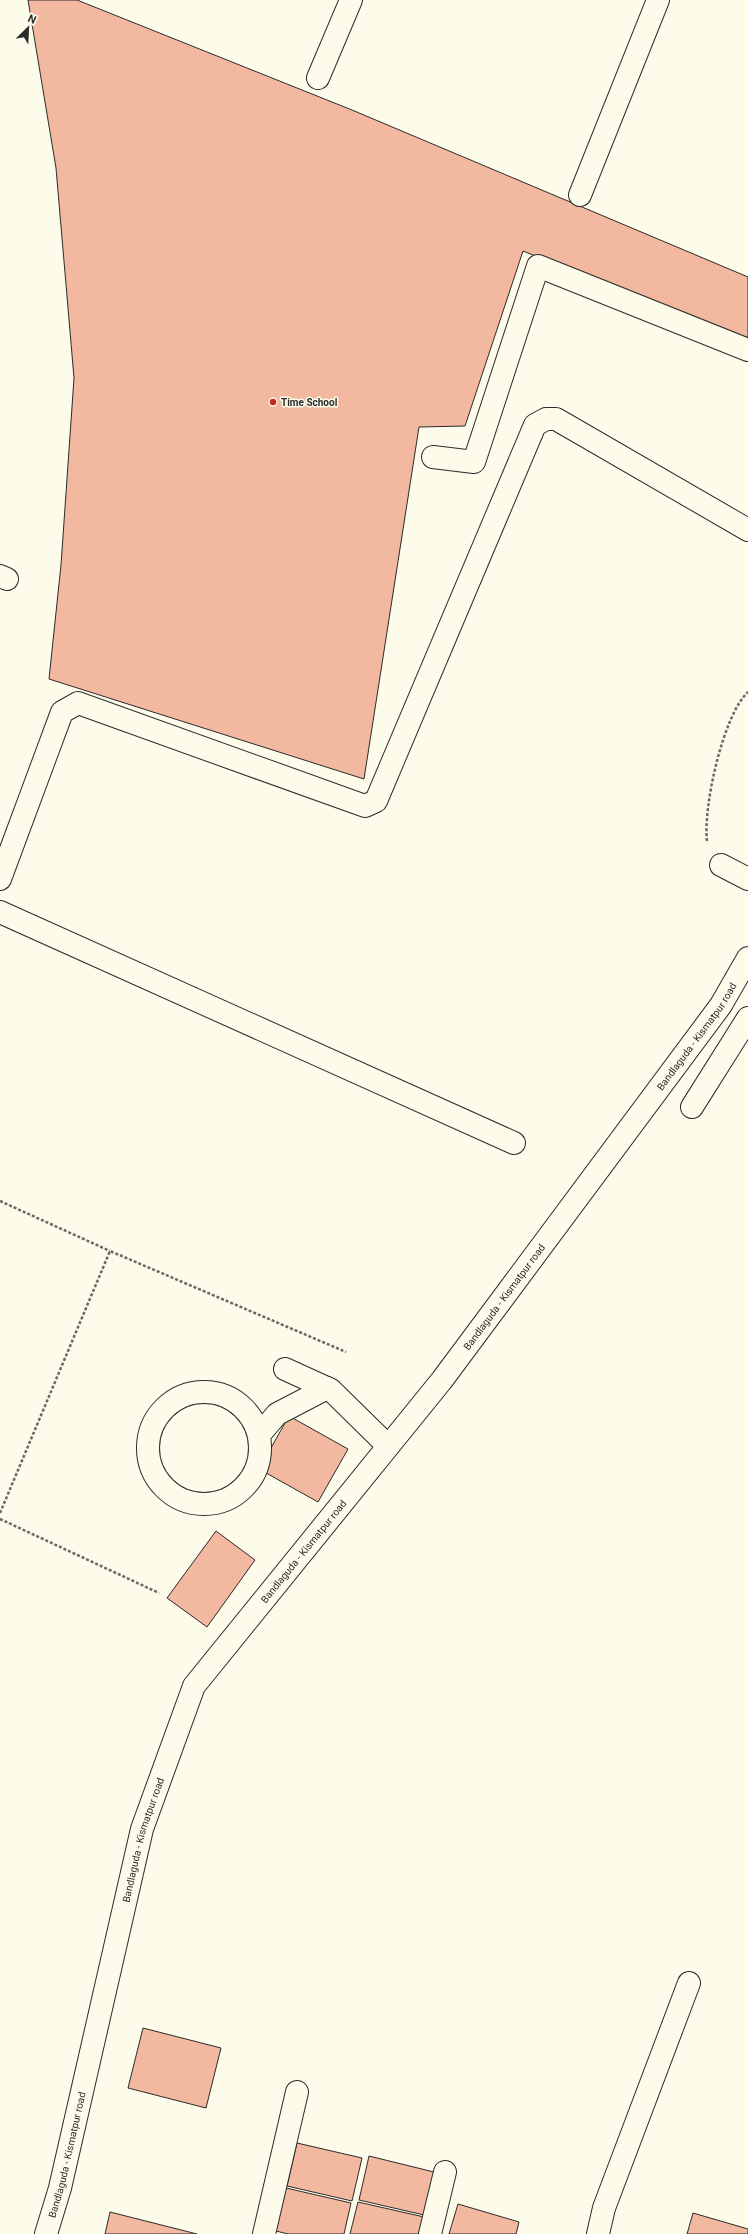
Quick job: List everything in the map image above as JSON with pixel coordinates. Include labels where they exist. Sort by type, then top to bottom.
[{"type":"street","points":[[318,78],[351,0]]},
{"type":"street","points":[[580,195],[658,0]]},
{"type":"street","points":[[433,457],[474,462],[538,266],[748,350]]},
{"type":"street","points":[[0,879],[62,712],[78,703],[365,806],[376,800],[535,425],[546,419],[556,419],[748,530]]},
{"type":"street","points":[[721,865],[748,879]]},
{"type":"street","points":[[0,912],[514,1143]]},
{"type":"street","name":"Bandlaguda - Kismatpur road","points":[[46,2234],[60,2188],[142,1829],[194,1686],[442,1380],[728,993],[748,958]]},
{"type":"street","points":[[728,993],[748,1006]]},
{"type":"street","points":[[692,1107],[748,1018]]},
{"type":"street","points":[[285,1369],[327,1388],[388,1446]]},
{"type":"street","points":[[259,1435],[247,1414],[239,1405],[223,1395],[204,1392],[186,1395],[170,1403],[157,1416],[150,1433],[148,1452],[152,1469],[162,1485],[176,1497],[194,1503],[212,1504],[230,1498],[245,1487],[255,1472],[260,1454],[259,1435],[277,1414],[327,1388]]},
{"type":"street","points":[[598,2234],[604,2208],[689,1983]]},
{"type":"street","points":[[264,2234],[297,2092]]},
{"type":"street","points":[[430,2234],[445,2172]]},
{"type":"path","points":[[721,865],[712,857],[707,844],[706,825],[709,796],[728,724],[736,705],[748,692]]},
{"type":"path","points":[[0,1201],[110,1251],[346,1352]]},
{"type":"path","points":[[0,1513],[110,1251]]},
{"type":"path","points":[[0,1519],[160,1593]]},
{"type":"building","name":"Time School","points":[[28,0],[77,0],[352,110],[748,277],[748,342],[523,251],[465,426],[419,427],[364,779],[49,679],[61,565],[74,378],[56,168]]},
{"type":"building","points":[[289,1416],[348,1449],[318,1502],[259,1469]]},
{"type":"building","points":[[216,1531],[255,1560],[207,1627],[167,1598]]},
{"type":"building","points":[[143,2028],[221,2048],[206,2108],[128,2088]]},
{"type":"building","points":[[297,2143],[362,2158],[352,2201],[287,2186]]},
{"type":"building","points":[[369,2156],[434,2172],[424,2215],[359,2200]]},
{"type":"building","points":[[286,2188],[351,2203],[344,2234],[288,2234],[276,2231]]},
{"type":"building","points":[[358,2202],[424,2217],[420,2234],[350,2234]]},
{"type":"building","points":[[458,2204],[519,2222],[516,2234],[449,2234]]},
{"type":"building","points":[[110,2212],[197,2234],[105,2234]]},
{"type":"building","points":[[693,2213],[748,2229],[748,2234],[687,2234]]},
{"type":"place","name":"Time School","points":[[273,402]]}]
